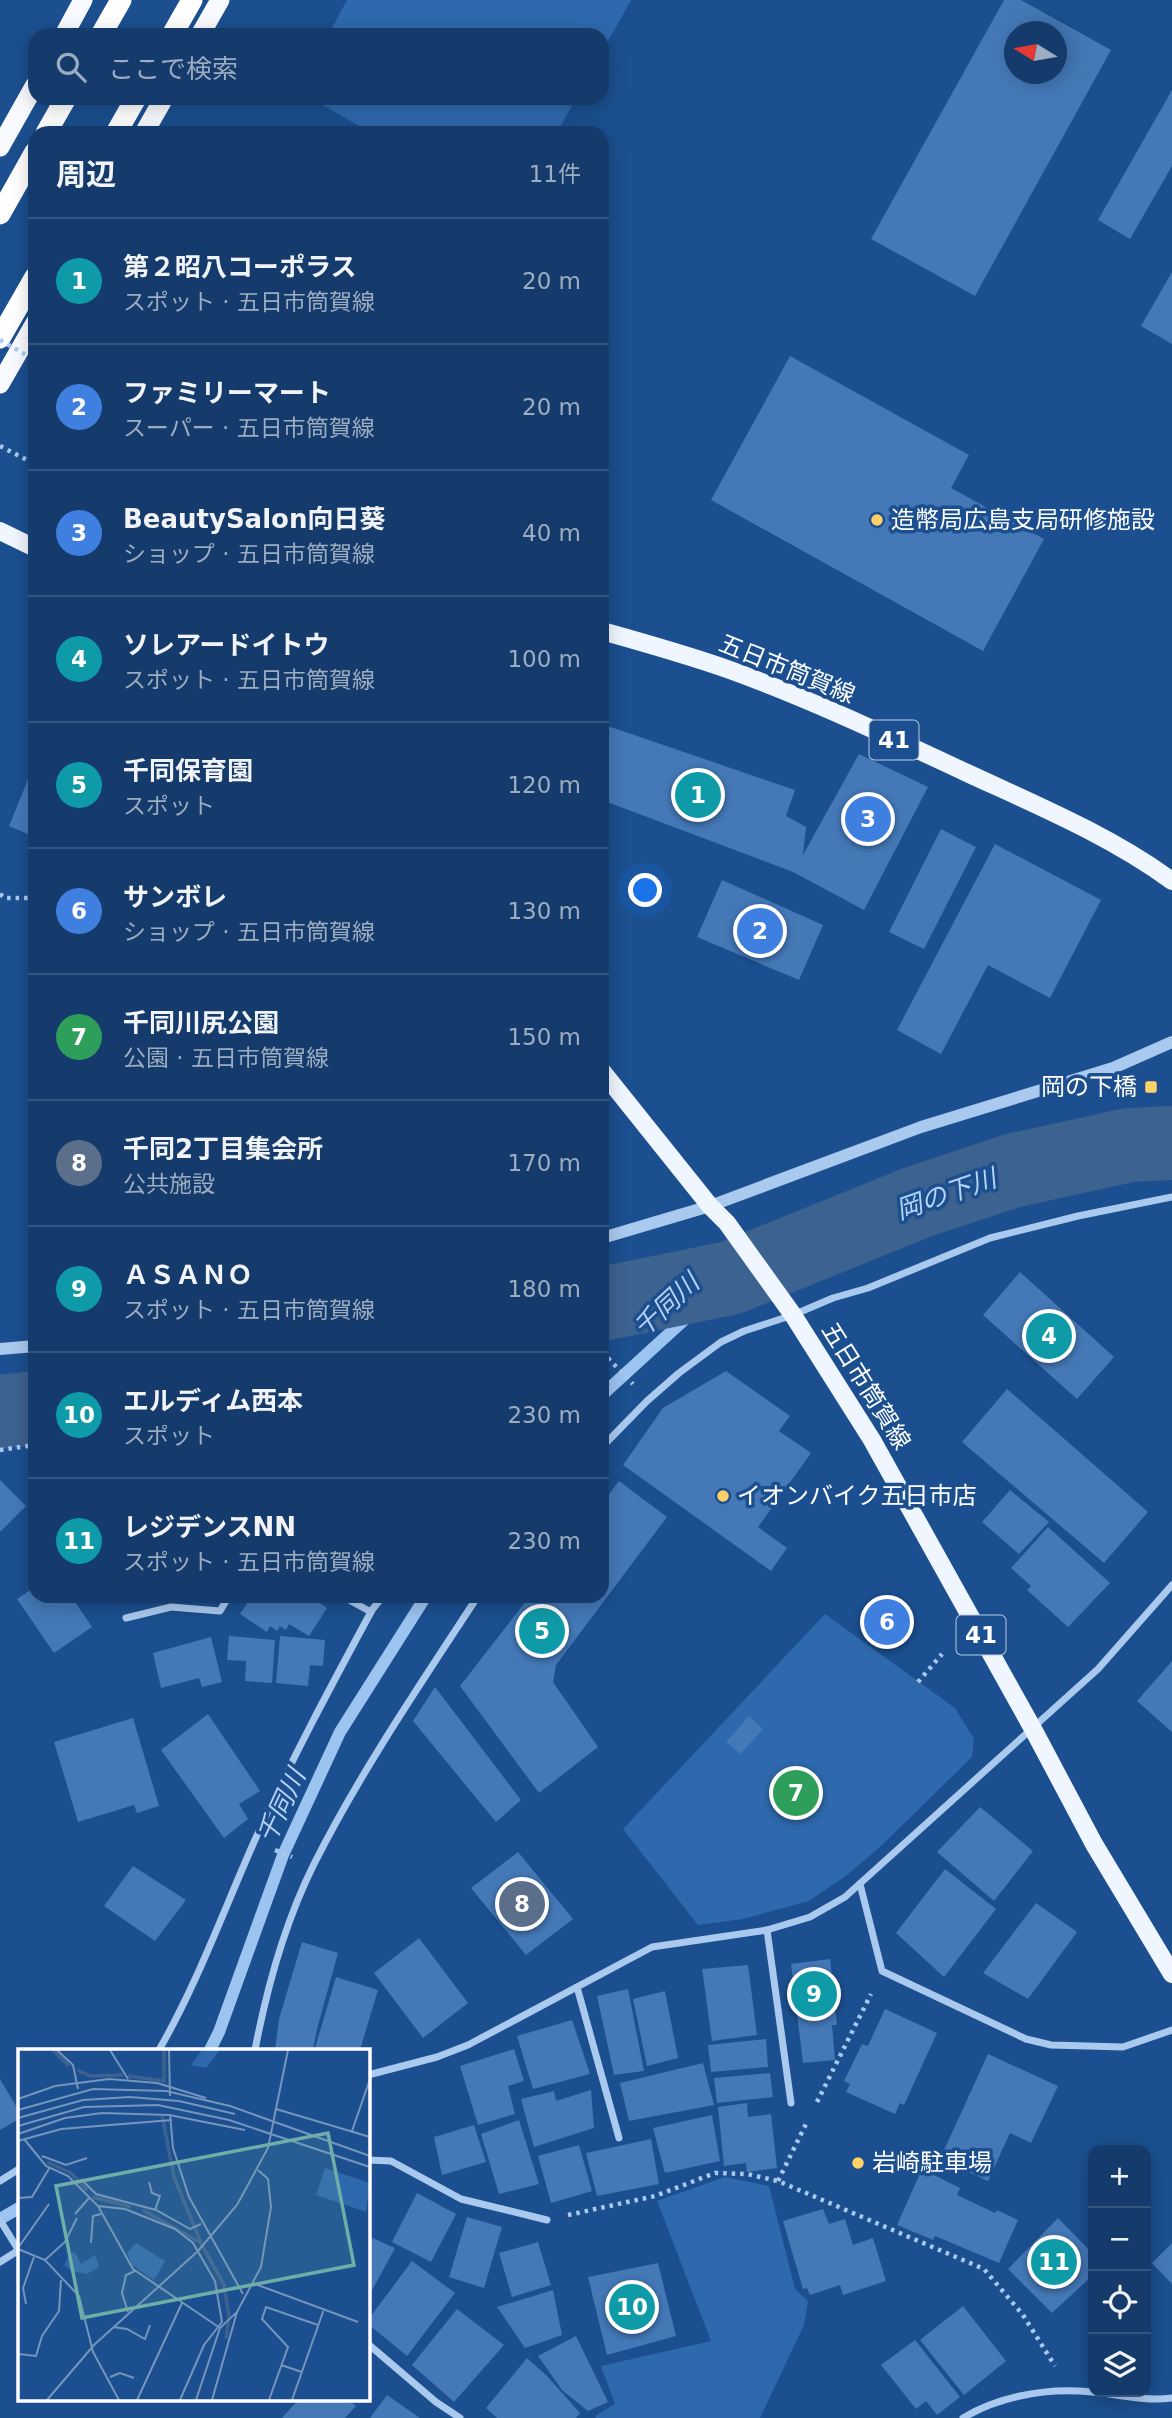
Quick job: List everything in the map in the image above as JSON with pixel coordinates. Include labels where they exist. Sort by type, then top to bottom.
[{"type":"highway","points":[[68,28],[83,0]]},
{"type":"highway","points":[[106,28],[121,0]]},
{"type":"highway","points":[[176,28],[192,0]]},
{"type":"highway","points":[[204,28],[220,0]]},
{"type":"highway","points":[[0,147],[28,97]]},
{"type":"highway","points":[[50,126],[62,105]]},
{"type":"highway","points":[[120,126],[132,105]]},
{"type":"highway","points":[[148,126],[160,105]]},
{"type":"highway","points":[[0,214],[28,164]]},
{"type":"highway","points":[[0,339],[28,289]]},
{"type":"highway","points":[[0,384],[28,335]]},
{"type":"main road","points":[[0,531],[28,545]]},
{"type":"main road","name":"五日市筒賀線","points":[[609,633],[731,670],[891,738],[1104,838],[1171,879]]},
{"type":"main road","name":"五日市筒賀線","points":[[609,1080],[710,1206],[727,1223],[788,1308],[872,1440],[1094,1844],[1172,1973]]},
{"type":"street","points":[[609,1236],[710,1206],[922,1127],[1113,1068],[1172,1042]]},
{"type":"street","points":[[609,1440],[655,1394],[721,1342],[788,1308],[868,1288],[990,1238],[1078,1216],[1172,1197]]},
{"type":"street","points":[[0,1349],[28,1347]]},
{"type":"street","points":[[369,2075],[438,2057],[467,2045],[652,1947],[768,1930],[810,1917],[845,1898],[1098,1670],[1172,1585]]},
{"type":"street","points":[[126,1618],[171,1607],[220,1611],[225,1603]]},
{"type":"street","points":[[355,1603],[371,1612]]},
{"type":"street","points":[[160,2049],[197,1975],[309,1725],[378,1603]]},
{"type":"street","points":[[254,2049],[283,1940],[313,1866],[355,1791],[474,1603]]},
{"type":"street","points":[[860,1884],[882,1971],[1026,2039],[1051,2045],[1124,2047],[1172,2030]]},
{"type":"street","points":[[768,1930],[791,2103]]},
{"type":"street","points":[[577,1987],[620,2138]]},
{"type":"street","points":[[369,2160],[391,2161],[461,2199],[547,2220]]},
{"type":"street","points":[[0,2181],[18,2170]]},
{"type":"street","points":[[0,2220],[18,2250]]},
{"type":"street","points":[[0,2262],[18,2252]]},
{"type":"street","points":[[369,2345],[436,2402],[460,2418]]},
{"type":"street","points":[[963,2418],[980,2408],[1029,2395],[1072,2391],[1153,2400],[1172,2398]]},
{"type":"path","points":[[0,339],[28,356]]},
{"type":"path","points":[[0,446],[28,460]]},
{"type":"path","points":[[0,894],[5,898],[28,898]]},
{"type":"path","points":[[609,1359],[636,1388]]},
{"type":"path","points":[[0,1450],[28,1446]]},
{"type":"path","points":[[918,1682],[942,1654]]},
{"type":"path","points":[[255,1841],[313,1866]]},
{"type":"path","points":[[815,2108],[882,1971]]},
{"type":"path","points":[[778,2181],[808,2120]]},
{"type":"path","points":[[547,2220],[655,2196],[715,2173],[747,2174],[778,2181],[984,2269],[1023,2315],[1072,2391]]},
{"type":"shaded area","points":[[347,0],[631,0],[609,39],[609,28],[332,28]]},
{"type":"shaded area","points":[[322,105],[572,105],[561,126],[360,126]]},
{"type":"shaded area","points":[[825,1614],[955,1708],[974,1739],[972,1757],[880,1847],[847,1875],[809,1901],[743,1919],[698,1925],[623,1829]]},
{"type":"shaded area","points":[[725,2177],[769,2186],[795,2289],[808,2301],[804,2325],[760,2418],[596,2418],[595,2416],[615,2404],[601,2366],[711,2341],[657,2201]]},
{"type":"building","points":[[1004,0],[1021,0],[1059,21],[1004,21],[1004,84],[1067,84],[1067,26],[1111,50],[975,296],[871,239]]},
{"type":"building","points":[[1172,90],[1172,166],[1130,239],[1098,220]]},
{"type":"building","points":[[1172,272],[1172,344],[1141,326]]},
{"type":"building","name":"造幣局広島支局研修施設","points":[[790,356],[969,455],[951,488],[1044,539],[983,651],[711,500]]},
{"type":"building","points":[[609,726],[795,790],[786,816],[806,827],[803,855],[859,754],[928,787],[864,910],[793,872],[609,803]]},
{"type":"building","points":[[28,779],[28,834],[9,826]]},
{"type":"building","points":[[941,829],[976,847],[924,949],[889,932]]},
{"type":"building","points":[[995,844],[1101,900],[1050,998],[988,965],[941,1054],[897,1030]]},
{"type":"building","points":[[722,880],[823,925],[799,980],[697,937]]},
{"type":"building","points":[[1020,1272],[1114,1357],[1077,1399],[983,1315]]},
{"type":"building","name":"イオンバイク五日市店","points":[[726,1371],[790,1416],[779,1431],[811,1453],[758,1527],[787,1548],[771,1571],[623,1465],[663,1408]]},
{"type":"building","points":[[1007,1389],[1148,1512],[1104,1563],[962,1442]]},
{"type":"building","points":[[0,1480],[26,1506],[0,1532]]},
{"type":"building","points":[[619,1481],[667,1517],[609,1594],[609,1494]]},
{"type":"building","points":[[1010,1490],[1049,1522],[1019,1554],[982,1522]]},
{"type":"building","points":[[1048,1527],[1110,1583],[1068,1627],[1027,1590],[1031,1586],[1011,1568]]},
{"type":"building","points":[[28,1592],[28,1603],[76,1603],[92,1627],[54,1653],[17,1599]]},
{"type":"building","points":[[247,1603],[320,1603],[327,1608],[309,1636],[289,1624],[286,1630],[280,1626],[277,1631],[270,1626],[267,1632],[240,1614]]},
{"type":"building","points":[[525,1603],[602,1603],[556,1665],[553,1682],[598,1747],[539,1793],[460,1686]]},
{"type":"building","points":[[229,1636],[275,1640],[272,1683],[245,1681],[246,1661],[227,1660]]},
{"type":"building","points":[[280,1636],[325,1640],[323,1666],[310,1665],[308,1686],[276,1683]]},
{"type":"building","points":[[211,1637],[222,1682],[202,1687],[199,1678],[161,1688],[153,1653]]},
{"type":"building","points":[[1172,1661],[1172,1732],[1137,1701]]},
{"type":"building","points":[[435,1687],[521,1800],[496,1822],[413,1721]]},
{"type":"building","points":[[208,1714],[260,1791],[239,1804],[248,1819],[224,1838],[161,1750]]},
{"type":"building","points":[[749,1716],[763,1729],[741,1754],[726,1742]]},
{"type":"building","points":[[133,1718],[159,1806],[137,1813],[134,1805],[78,1822],[54,1742]]},
{"type":"building","points":[[980,1807],[1033,1851],[994,1901],[937,1852]]},
{"type":"building","points":[[518,1852],[573,1919],[526,1955],[471,1888]]},
{"type":"building","points":[[133,1866],[186,1900],[155,1941],[104,1906]]},
{"type":"building","points":[[945,1869],[996,1909],[944,1977],[896,1933]]},
{"type":"building","points":[[1036,1903],[1077,1932],[1028,1999],[983,1973]]},
{"type":"building","points":[[419,1938],[468,2003],[423,2038],[374,1973]]},
{"type":"building","points":[[302,1942],[338,1953],[313,2049],[275,2049],[279,2019]]},
{"type":"building","points":[[830,1959],[837,2025],[832,2025],[835,2060],[803,2063],[791,1964]]},
{"type":"building","points":[[748,1965],[757,2035],[712,2041],[702,1969]]},
{"type":"building","points":[[336,1977],[378,1990],[360,2049],[315,2048]]},
{"type":"building","points":[[628,1989],[644,2071],[614,2075],[597,1996]]},
{"type":"building","points":[[665,1991],[678,2058],[647,2066],[633,1999]]},
{"type":"building","points":[[885,2009],[937,2033],[904,2105],[900,2103],[895,2114],[846,2092],[850,2084],[844,2081],[862,2044],[868,2046]]},
{"type":"building","points":[[572,2020],[590,2074],[533,2089],[517,2036]]},
{"type":"building","points":[[766,2039],[768,2067],[711,2072],[708,2045]]},
{"type":"building","points":[[514,2049],[524,2081],[508,2086],[515,2114],[478,2125],[460,2066]]},
{"type":"building","points":[[988,2054],[1058,2086],[1031,2143],[1010,2133],[988,2181],[940,2159]]},
{"type":"building","points":[[703,2063],[714,2105],[629,2121],[620,2083]]},
{"type":"building","points":[[770,2073],[773,2097],[717,2103],[714,2078]]},
{"type":"building","points":[[0,2079],[18,2109],[18,2120],[0,2130]]},
{"type":"building","points":[[591,2090],[594,2128],[534,2147],[521,2099],[554,2091],[556,2101]]},
{"type":"building","points":[[747,2103],[748,2117],[771,2114],[777,2168],[747,2172],[746,2163],[724,2166],[718,2107]]},
{"type":"building","points":[[712,2115],[720,2161],[665,2173],[653,2128]]},
{"type":"building","points":[[519,2120],[539,2184],[499,2194],[481,2134]]},
{"type":"building","points":[[474,2125],[486,2162],[442,2175],[434,2137]]},
{"type":"building","points":[[651,2139],[659,2184],[597,2196],[586,2153]]},
{"type":"building","points":[[579,2145],[592,2191],[551,2203],[538,2156]]},
{"type":"building","points":[[922,2169],[960,2188],[957,2195],[995,2213],[997,2210],[1018,2220],[999,2263],[935,2236],[933,2240],[897,2225]]},
{"type":"building","points":[[417,2193],[456,2214],[431,2262],[392,2242]]},
{"type":"building","points":[[823,2209],[829,2224],[845,2219],[853,2245],[873,2238],[886,2281],[843,2295],[840,2285],[810,2295],[807,2288],[803,2289],[783,2221]]},
{"type":"building","points":[[467,2217],[502,2227],[484,2288],[449,2277]]},
{"type":"building","points":[[1058,2218],[1088,2249],[1088,2280],[1052,2313],[1008,2269]]},
{"type":"building","points":[[369,2236],[395,2248],[369,2293]]},
{"type":"building","points":[[538,2242],[551,2285],[512,2297],[499,2253]]},
{"type":"building","points":[[1172,2243],[1172,2284],[1152,2263]]},
{"type":"building","points":[[412,2261],[455,2293],[407,2356],[369,2325],[369,2319]]},
{"type":"building","points":[[658,2263],[676,2336],[607,2355],[588,2277]]},
{"type":"building","points":[[553,2290],[562,2335],[525,2348],[497,2307]]},
{"type":"building","points":[[963,2306],[1006,2361],[964,2395],[920,2340]]},
{"type":"building","points":[[457,2309],[504,2345],[454,2402],[412,2365]]},
{"type":"building","points":[[576,2336],[608,2402],[588,2411],[562,2390],[538,2356]]},
{"type":"building","points":[[915,2340],[960,2397],[937,2415],[926,2401],[916,2409],[881,2365]]},
{"type":"building","points":[[527,2358],[580,2413],[576,2418],[497,2418],[486,2408]]},
{"type":"building","points":[[387,2395],[420,2418],[370,2418]]},
{"type":"building","points":[[298,2400],[348,2400],[356,2406],[345,2418],[282,2418]]},
{"type":"waterway","name":"岡の下川","points":[[609,1303],[730,1278],[918,1202],[1011,1171],[1129,1145],[1172,1143]]},
{"type":"waterway","name":"千同川","points":[[609,1389],[730,1278]]},
{"type":"waterway","points":[[0,1412],[28,1409]]},
{"type":"waterway","name":"千同川","points":[[210,2049],[283,1855],[340,1732],[422,1603]]},
{"type":"waterway","name":"千同川","points":[[0,2219],[18,2209]]},
{"type":"place","name":"造幣局広島支局研修施設","points":[[877,520]]},
{"type":"place","name":"第２昭八コーポラス","points":[[698,795]]},
{"type":"place","name":"BeautySalon向日葵","points":[[868,819]]},
{"type":"place","name":"ファミリーマート","points":[[760,931]]},
{"type":"place","name":"岡の下橋","points":[[1151,1087]]},
{"type":"place","name":"ソレアードイトウ","points":[[1049,1336]]},
{"type":"place","name":"イオンバイク五日市店","points":[[723,1496]]},
{"type":"place","name":"サンボレ","points":[[887,1622]]},
{"type":"place","name":"千同保育園","points":[[542,1631]]},
{"type":"place","name":"千同川尻公園","points":[[796,1793]]},
{"type":"place","name":"千同2丁目集会所","points":[[522,1904]]},
{"type":"place","name":"ＡＳＡＮＯ","points":[[814,1994]]},
{"type":"place","name":"岩崎駐車場","points":[[858,2163]]},
{"type":"place","name":"レジデンスNN","points":[[1054,2262]]},
{"type":"place","name":"エルディム西本","points":[[632,2307]]}]
